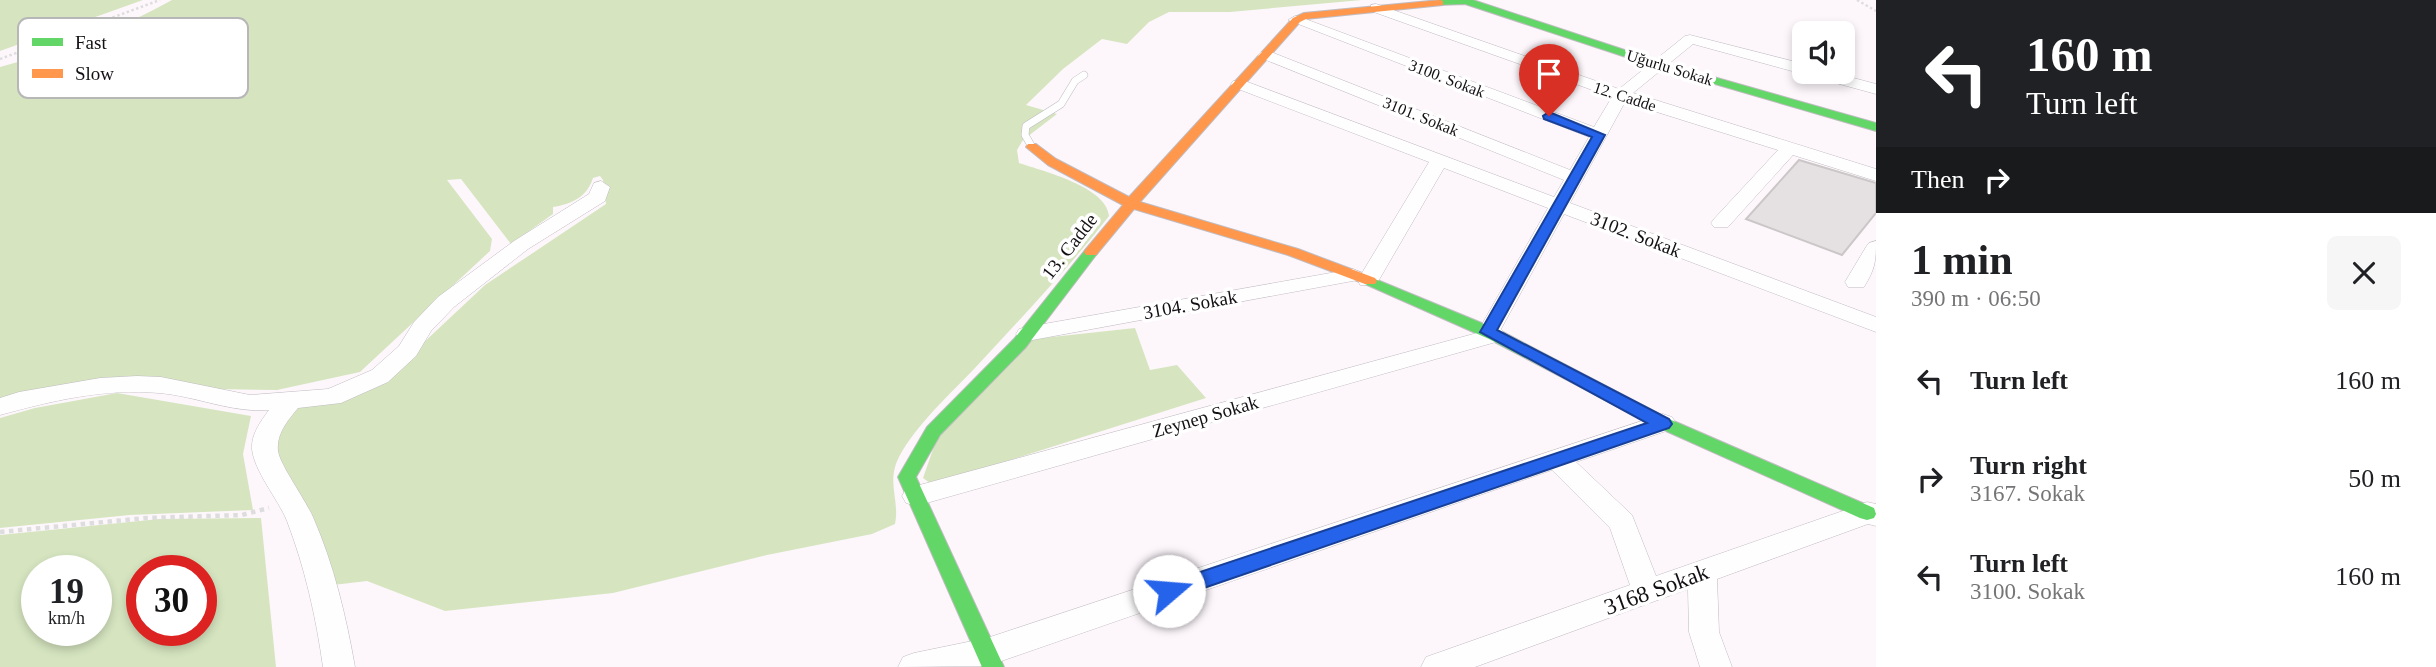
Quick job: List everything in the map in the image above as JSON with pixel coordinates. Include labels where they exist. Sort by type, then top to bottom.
[{"type":"street","points":[[1295,20],[1316,13],[1466,1]]},
{"type":"street","name":"Uğurlu Sokak","points":[[1466,1],[1657,64],[1876,127]]},
{"type":"street","name":"12. Cadde","points":[[1377,8],[1621,95],[1876,175]]},
{"type":"street","name":"13. Cadde","points":[[990,659],[907,477],[933,431],[1027,334],[1130,202],[1239,85],[1295,20]]},
{"type":"street","name":"3100. Sokak","points":[[1295,20],[1599,135]]},
{"type":"street","points":[[1492,334],[1559,205],[1621,95],[1690,39],[1792,66]]},
{"type":"street","name":"3101. Sokak","points":[[1266,55],[1575,178]]},
{"type":"street","points":[[1855,83],[1876,89]]},
{"type":"street","name":"3102. Sokak","points":[[1239,85],[1876,325]]},
{"type":"street","points":[[1032,147],[1052,162],[1130,202],[1293,252],[1361,277],[1492,334],[1663,424],[1872,514]]},
{"type":"street","points":[[1721,223],[1789,148]]},
{"type":"street","points":[[1361,277],[1439,160]]},
{"type":"street","points":[[0,407],[19,400],[100,386],[137,384],[161,385],[250,403],[332,397],[380,376],[408,351],[422,327],[446,302],[522,245],[598,197],[601,187]]},
{"type":"street","points":[[1856,282],[1876,247]]},
{"type":"street","name":"3104. Sokak","points":[[1027,334],[1361,277]]},
{"type":"street","name":"Zeynep Sokak","points":[[916,496],[1492,334]]},
{"type":"street","points":[[289,402],[269,430],[264,445],[267,457],[292,499],[313,556],[332,620],[338,667]]},
{"type":"street","points":[[914,667],[990,659],[1663,424]]},
{"type":"street","points":[[1559,461],[1622,523],[1647,592]]},
{"type":"street","name":"3168 Sokak","points":[[1437,667],[1872,514]]},
{"type":"street","points":[[1702,572],[1704,632],[1716,667]]},
{"type":"lane","points":[[1032,147],[1025,135],[1026,126],[1061,104],[1075,80],[1084,75]]},
{"type":"path","points":[[111,18],[160,0]]},
{"type":"path","points":[[1857,0],[1876,11]]},
{"type":"path","points":[[0,59],[18,52]]},
{"type":"path","points":[[0,532],[146,518],[242,515],[292,499]]},
{"type":"green space","points":[[0,0],[143,0],[93,18],[18,18],[18,45],[0,51]]},
{"type":"green space","points":[[172,0],[1362,0],[1230,12],[1169,12],[1149,22],[1127,44],[1102,39],[1063,69],[1026,105],[1057,114],[1023,140],[1017,150],[1019,163],[1086,189],[1106,206],[1109,216],[1061,274],[934,410],[906,445],[895,466],[895,524],[872,534],[767,555],[613,593],[445,611],[367,581],[316,587],[260,453],[277,413],[388,376],[485,285],[606,204],[603,180],[600,176],[593,178],[583,195],[553,207],[553,214],[511,244],[461,179],[447,180],[492,239],[490,251],[360,372],[277,390],[214,389],[146,383],[0,404],[0,67],[18,62],[18,98],[248,98],[248,18],[137,18]]},
{"type":"green space","points":[[1135,328],[1150,370],[1177,365],[1206,398],[941,482],[930,483],[923,478],[939,432],[1024,340]]},
{"type":"green space","points":[[117,393],[251,416],[243,454],[253,510],[130,515],[0,528],[0,418],[35,408]]},
{"type":"green space","points":[[261,518],[276,667],[0,667],[0,535],[159,519]]},
{"type":"building","points":[[1799,160],[1876,183],[1876,213],[1842,255],[1746,219]]},
{"type":"traffic: fast","points":[[1440,3],[1466,1],[1657,64],[1876,127]]},
{"type":"traffic: fast","points":[[993,667],[907,477],[933,431],[1020,343],[1091,252]]},
{"type":"traffic: fast","points":[[1370,281],[1495,335],[1663,423],[1867,513]]},
{"type":"traffic: slow","points":[[1091,252],[1151,181],[1297,20],[1304,16],[1440,3]]},
{"type":"traffic: slow","points":[[1032,147],[1052,162],[1130,203],[1293,252],[1370,281]]},
{"type":"route","points":[[1169,591],[1663,424],[1488,332],[1599,135],[1549,116]]}]
